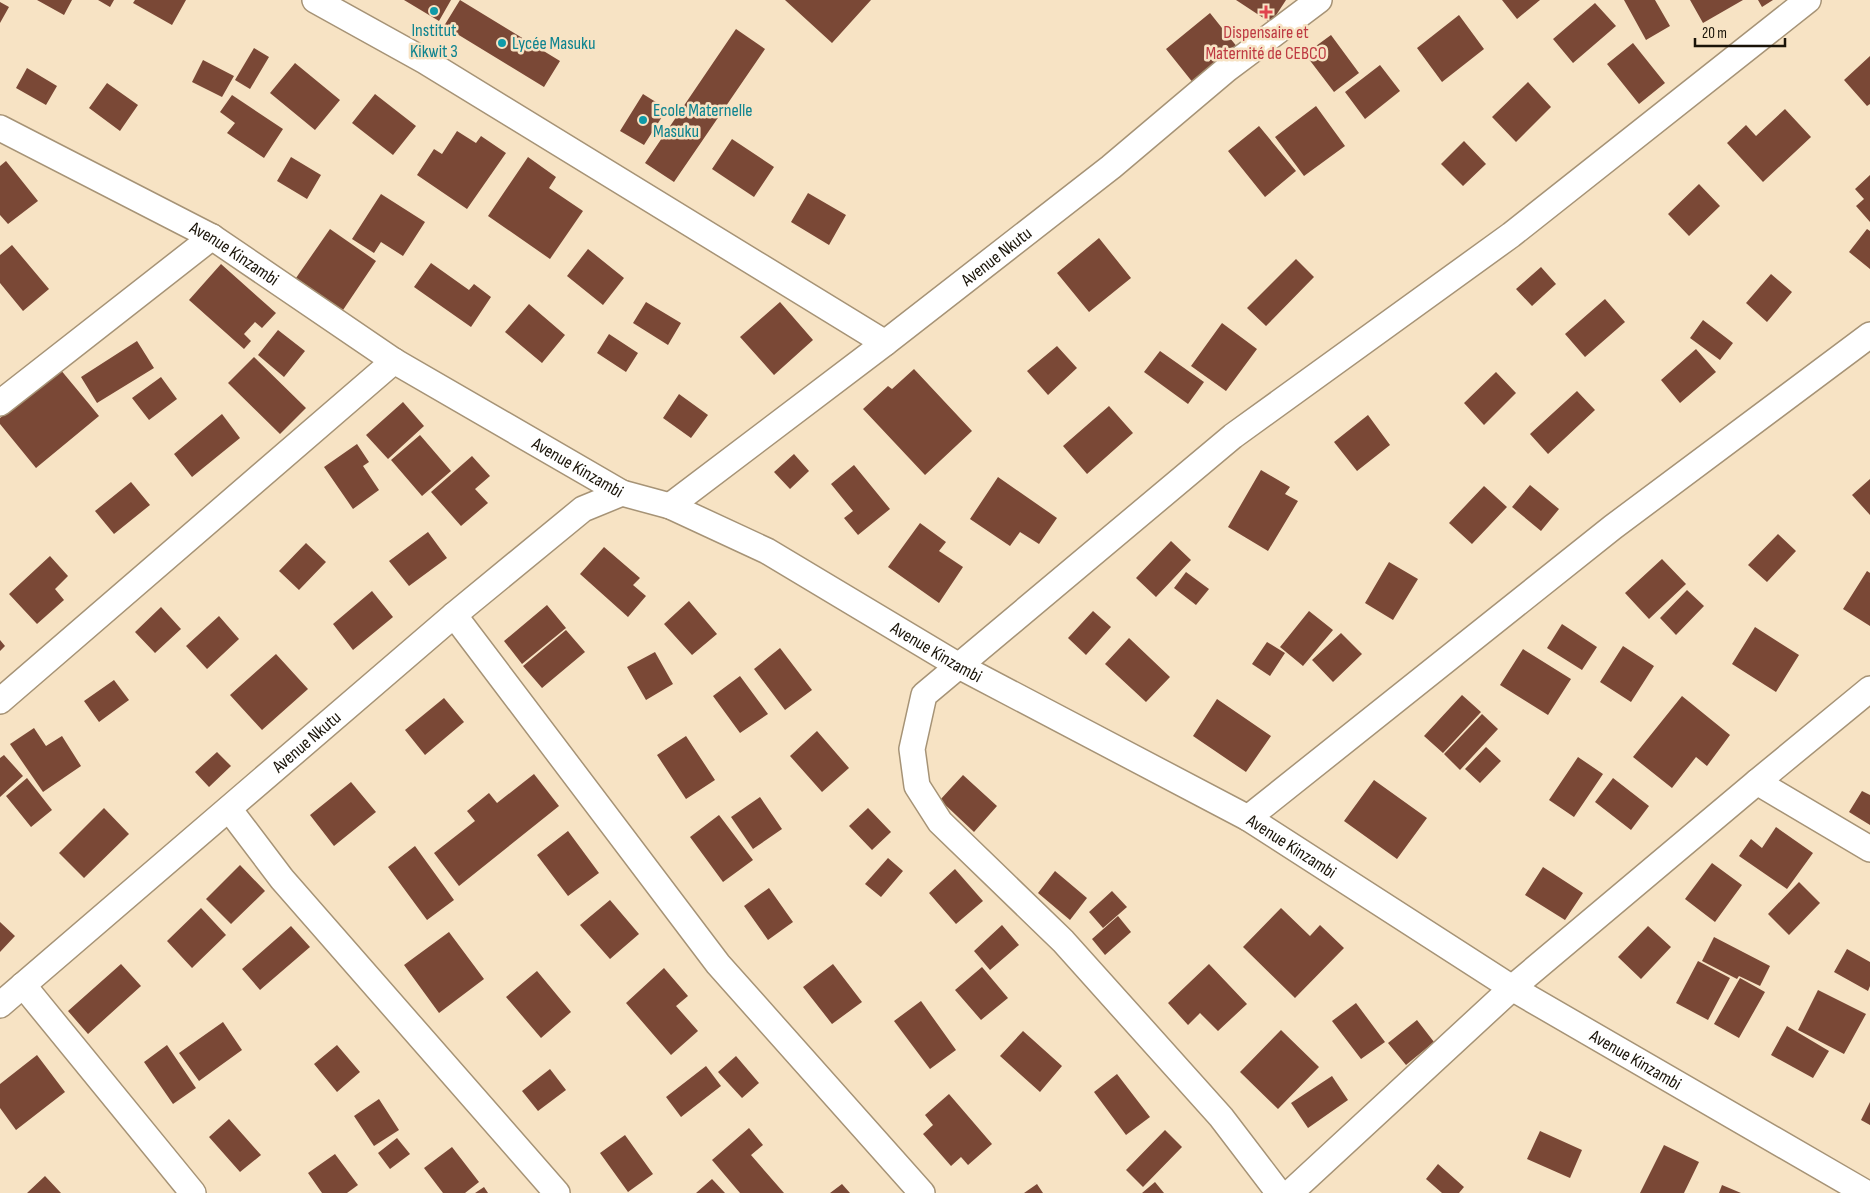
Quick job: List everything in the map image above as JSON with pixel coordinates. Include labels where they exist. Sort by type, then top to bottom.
[{"type":"street","points":[[315,0],[424,61],[885,343]]},
{"type":"street","name":"Avenue Nkutu","points":[[670,506],[885,343],[1111,167],[1227,70],[1320,0]]},
{"type":"street","points":[[1279,1193],[1221,1117],[1063,941],[940,822],[917,786],[912,748],[924,695],[1233,436],[1511,235],[1808,0]]},
{"type":"street","name":"Avenue Kinzambi","points":[[0,128],[212,237],[394,361],[622,493],[670,506],[767,551],[959,666],[1248,818],[1512,988],[1859,1191]]},
{"type":"street","points":[[0,403],[212,237]]},
{"type":"street","points":[[1248,818],[1613,526],[1870,335]]},
{"type":"street","points":[[0,701],[394,361]]},
{"type":"street","name":"Avenue Nkutu","points":[[0,1005],[454,615],[583,510],[622,493]]},
{"type":"street","points":[[454,615],[718,964],[922,1193]]},
{"type":"street","points":[[1290,1193],[1512,988],[1870,689]]},
{"type":"street","points":[[1757,782],[1870,849]]},
{"type":"street","points":[[229,809],[282,879],[557,1193]]},
{"type":"street","points":[[22,985],[193,1193]]},
{"type":"building","points":[[37,0],[72,0],[64,15]]},
{"type":"building","points":[[98,0],[114,0],[110,7]]},
{"type":"building","points":[[135,0],[186,0],[172,25],[133,3]]},
{"type":"building","name":"Institut Kikwit 3","points":[[404,0],[451,0],[439,21]]},
{"type":"building","name":"Lycée Masuku","points":[[460,0],[560,61],[544,87],[444,26]]},
{"type":"building","points":[[785,0],[871,0],[832,43]]},
{"type":"building","name":"Dispensaire et Maternité de CEBCO","points":[[1236,0],[1286,0],[1271,23]]},
{"type":"building","points":[[1502,0],[1540,0],[1517,19]]},
{"type":"building","points":[[1624,0],[1655,0],[1670,26],[1646,40]]},
{"type":"building","points":[[1690,0],[1743,0],[1703,23]]},
{"type":"building","points":[[1758,0],[1773,0],[1762,7]]},
{"type":"building","points":[[0,2],[9,7],[0,23]]},
{"type":"building","points":[[1595,3],[1616,26],[1573,63],[1553,39]]},
{"type":"building","points":[[1210,13],[1238,48],[1194,84],[1166,49]]},
{"type":"building","points":[[1459,15],[1484,49],[1442,82],[1417,48]]},
{"type":"building","points":[[736,29],[765,49],[674,182],[645,163]]},
{"type":"building","points":[[1331,35],[1359,73],[1334,92],[1305,54]]},
{"type":"building","points":[[1633,43],[1665,83],[1639,104],[1607,64]]},
{"type":"building","points":[[254,48],[269,57],[250,89],[235,80]]},
{"type":"building","points":[[1870,56],[1870,104],[1867,106],[1844,80]]},
{"type":"building","points":[[203,60],[234,76],[222,97],[192,82]]},
{"type":"building","points":[[295,63],[340,100],[315,130],[270,93]]},
{"type":"building","points":[[1380,65],[1400,91],[1365,119],[1345,92]]},
{"type":"building","points":[[27,68],[57,86],[46,105],[16,88]]},
{"type":"building","points":[[1528,82],[1551,107],[1516,142],[1492,117]]},
{"type":"building","points":[[107,83],[138,105],[120,131],[89,108]]},
{"type":"building","points":[[375,94],[416,126],[393,155],[352,123]]},
{"type":"building","name":"Ecole Maternelle Masuku","points":[[643,94],[667,109],[644,145],[620,131]]},
{"type":"building","points":[[232,95],[283,129],[264,158],[227,133],[235,123],[220,112]]},
{"type":"building","points":[[1316,106],[1345,146],[1304,176],[1275,137]]},
{"type":"building","points":[[1785,109],[1811,137],[1763,182],[1727,143],[1746,125],[1756,136]]},
{"type":"building","points":[[1259,126],[1296,171],[1265,197],[1228,151]]},
{"type":"building","points":[[457,131],[476,143],[481,136],[506,153],[467,209],[417,175],[434,149],[442,154]]},
{"type":"building","points":[[732,139],[774,167],[754,197],[712,169]]},
{"type":"building","points":[[1464,141],[1486,164],[1463,186],[1441,164]]},
{"type":"building","points":[[291,157],[321,175],[307,199],[277,181]]},
{"type":"building","points":[[528,157],[556,177],[549,188],[583,211],[550,259],[488,216]]},
{"type":"building","points":[[6,161],[38,201],[8,224],[0,215],[0,166]]},
{"type":"building","points":[[1870,175],[1870,222],[1856,206],[1864,199],[1855,189]]},
{"type":"building","points":[[1699,184],[1720,206],[1689,236],[1668,214]]},
{"type":"building","points":[[808,193],[846,215],[829,245],[791,222]]},
{"type":"building","points":[[381,194],[425,222],[403,256],[381,242],[374,253],[352,239]]},
{"type":"building","points":[[330,229],[376,261],[343,310],[296,278]]},
{"type":"building","points":[[1867,229],[1870,231],[1870,269],[1849,252]]},
{"type":"building","points":[[1099,238],[1131,278],[1089,312],[1057,273]]},
{"type":"building","points":[[12,245],[49,289],[23,311],[0,283],[0,255]]},
{"type":"building","points":[[588,249],[624,278],[603,305],[567,276]]},
{"type":"building","points":[[1296,259],[1314,277],[1266,326],[1247,308]]},
{"type":"building","points":[[431,263],[469,290],[474,284],[491,297],[471,327],[414,287]]},
{"type":"building","points":[[221,264],[276,313],[262,328],[255,322],[244,334],[251,341],[244,349],[189,300]]},
{"type":"building","points":[[1541,267],[1556,284],[1532,306],[1516,289]]},
{"type":"building","points":[[1771,274],[1792,292],[1767,322],[1746,303]]},
{"type":"building","points":[[1605,299],[1625,322],[1585,357],[1565,334]]},
{"type":"building","points":[[646,302],[681,323],[668,345],[633,323]]},
{"type":"building","points":[[780,302],[813,340],[774,375],[740,337]]},
{"type":"building","points":[[529,304],[565,335],[542,363],[505,332]]},
{"type":"building","points":[[1703,320],[1733,343],[1720,360],[1690,338]]},
{"type":"building","points":[[1222,323],[1257,349],[1226,391],[1191,366]]},
{"type":"building","points":[[278,330],[305,351],[284,377],[258,355]]},
{"type":"building","points":[[609,334],[638,353],[626,372],[597,353]]},
{"type":"building","points":[[137,341],[154,368],[97,403],[81,377]]},
{"type":"building","points":[[1057,346],[1077,368],[1048,395],[1027,371]]},
{"type":"building","points":[[1696,349],[1716,372],[1680,403],[1661,380]]},
{"type":"building","points":[[1160,351],[1204,382],[1188,404],[1144,372]]},
{"type":"building","points":[[254,357],[306,408],[280,434],[228,383]]},
{"type":"building","points":[[60,369],[99,416],[36,468],[0,424],[0,418]]},
{"type":"building","points":[[914,369],[972,431],[925,475],[863,409],[888,386],[892,389]]},
{"type":"building","points":[[1496,372],[1516,393],[1484,425],[1464,403]]},
{"type":"building","points":[[161,377],[177,399],[149,420],[132,398]]},
{"type":"building","points":[[1577,391],[1595,410],[1548,454],[1530,434]]},
{"type":"building","points":[[679,394],[708,415],[691,438],[663,418]]},
{"type":"building","points":[[403,402],[424,426],[388,459],[366,435]]},
{"type":"building","points":[[1109,406],[1133,433],[1087,474],[1063,446]]},
{"type":"building","points":[[222,414],[240,438],[192,477],[174,454]]},
{"type":"building","points":[[1368,415],[1390,445],[1357,471],[1334,442]]},
{"type":"building","points":[[420,435],[451,471],[422,496],[391,460]]},
{"type":"building","points":[[357,444],[369,462],[363,466],[379,490],[353,509],[324,467]]},
{"type":"building","points":[[794,454],[809,471],[790,489],[774,472]]},
{"type":"building","points":[[472,456],[490,476],[475,489],[488,503],[461,526],[431,492]]},
{"type":"building","points":[[854,465],[890,509],[858,535],[844,518],[853,511],[831,484]]},
{"type":"building","points":[[1261,470],[1290,487],[1285,494],[1298,501],[1268,551],[1228,527]]},
{"type":"building","points":[[998,477],[1057,518],[1039,544],[1020,532],[1010,546],[970,519]]},
{"type":"building","points":[[1870,479],[1870,515],[1852,495]]},
{"type":"building","points":[[131,482],[150,505],[114,534],[95,511]]},
{"type":"building","points":[[1530,485],[1559,509],[1541,531],[1512,507]]},
{"type":"building","points":[[1484,486],[1507,507],[1472,544],[1449,523]]},
{"type":"building","points":[[920,523],[946,542],[939,551],[963,567],[939,603],[888,567]]},
{"type":"building","points":[[428,532],[447,558],[409,586],[389,561]]},
{"type":"building","points":[[1778,534],[1796,551],[1767,582],[1748,565]]},
{"type":"building","points":[[1171,541],[1191,560],[1156,597],[1136,578]]},
{"type":"building","points":[[306,543],[326,562],[299,590],[279,571]]},
{"type":"building","points":[[604,547],[640,578],[633,585],[646,596],[628,617],[580,574]]},
{"type":"building","points":[[50,556],[68,576],[55,589],[64,600],[37,624],[9,594]]},
{"type":"building","points":[[1662,559],[1686,584],[1649,619],[1625,593]]},
{"type":"building","points":[[1389,562],[1418,579],[1393,620],[1365,603]]},
{"type":"building","points":[[1867,571],[1870,573],[1870,626],[1843,609]]},
{"type":"building","points":[[1186,572],[1209,589],[1196,605],[1174,588]]},
{"type":"building","points":[[1687,590],[1704,606],[1676,635],[1660,618]]},
{"type":"building","points":[[372,591],[393,617],[353,650],[333,624]]},
{"type":"building","points":[[689,601],[717,634],[692,655],[664,624]]},
{"type":"building","points":[[547,605],[566,628],[522,664],[504,641]]},
{"type":"building","points":[[161,607],[181,629],[155,653],[135,632]]},
{"type":"building","points":[[1093,611],[1111,627],[1086,655],[1068,638]]},
{"type":"building","points":[[1309,611],[1333,630],[1303,666],[1280,647]]},
{"type":"building","points":[[219,616],[239,639],[207,669],[186,646]]},
{"type":"building","points":[[1562,624],[1597,647],[1582,670],[1547,648]]},
{"type":"building","points":[[1755,627],[1799,655],[1776,692],[1732,664]]},
{"type":"building","points":[[566,630],[585,652],[542,688],[523,666]]},
{"type":"building","points":[[1341,633],[1362,654],[1333,682],[1312,660]]},
{"type":"building","points":[[1129,638],[1170,677],[1146,702],[1105,664]]},
{"type":"building","points":[[0,640],[5,646],[0,651]]},
{"type":"building","points":[[1267,642],[1285,653],[1270,676],[1252,664]]},
{"type":"building","points":[[1623,646],[1654,666],[1631,702],[1600,682]]},
{"type":"building","points":[[780,648],[812,690],[785,710],[754,669]]},
{"type":"building","points":[[1523,649],[1571,679],[1548,715],[1500,685]]},
{"type":"building","points":[[655,652],[673,684],[646,700],[627,667]]},
{"type":"building","points":[[276,654],[308,689],[262,730],[230,695]]},
{"type":"building","points":[[740,676],[768,714],[740,733],[713,696]]},
{"type":"building","points":[[114,680],[129,700],[99,722],[84,701]]},
{"type":"building","points":[[1462,695],[1481,712],[1443,753],[1424,736]]},
{"type":"building","points":[[1682,696],[1730,735],[1707,766],[1696,757],[1672,788],[1633,757]]},
{"type":"building","points":[[444,698],[464,722],[425,755],[405,730]]},
{"type":"building","points":[[1217,699],[1271,736],[1246,772],[1193,736]]},
{"type":"building","points":[[1482,714],[1498,729],[1460,770],[1444,754]]},
{"type":"building","points":[[34,728],[46,746],[62,736],[81,766],[43,792],[10,744]]},
{"type":"building","points":[[817,731],[849,768],[822,792],[790,756]]},
{"type":"building","points":[[686,736],[715,780],[686,799],[657,755]]},
{"type":"building","points":[[1486,747],[1501,761],[1480,783],[1465,769]]},
{"type":"building","points":[[217,752],[231,766],[209,787],[195,772]]},
{"type":"building","points":[[4,755],[23,776],[0,797],[0,758]]},
{"type":"building","points":[[1578,757],[1603,774],[1574,817],[1549,800]]},
{"type":"building","points":[[534,774],[559,806],[459,886],[434,853],[475,821],[467,811],[489,793],[497,803]]},
{"type":"building","points":[[963,775],[997,806],[974,832],[940,800]]},
{"type":"building","points":[[27,778],[52,810],[31,827],[6,796]]},
{"type":"building","points":[[1613,778],[1649,806],[1631,830],[1595,802]]},
{"type":"building","points":[[1374,780],[1427,818],[1397,859],[1344,821]]},
{"type":"building","points":[[351,782],[376,812],[334,846],[310,815]]},
{"type":"building","points":[[1862,791],[1870,795],[1870,825],[1849,812]]},
{"type":"building","points":[[760,797],[782,829],[753,849],[731,817]]},
{"type":"building","points":[[104,808],[129,834],[84,878],[59,853]]},
{"type":"building","points":[[868,808],[891,832],[872,850],[849,826]]},
{"type":"building","points":[[719,815],[753,860],[723,882],[690,837]]},
{"type":"building","points":[[1776,827],[1813,853],[1787,889],[1739,856],[1751,839],[1762,848]]},
{"type":"building","points":[[568,831],[599,873],[568,896],[537,855]]},
{"type":"building","points":[[415,846],[454,900],[427,920],[388,867]]},
{"type":"building","points":[[888,858],[903,871],[881,897],[865,884]]},
{"type":"building","points":[[1712,863],[1742,885],[1715,922],[1685,899]]},
{"type":"building","points":[[240,865],[265,891],[231,924],[206,899]]},
{"type":"building","points":[[1543,867],[1583,893],[1565,920],[1525,895]]},
{"type":"building","points":[[955,869],[983,901],[956,924],[929,893]]},
{"type":"building","points":[[1055,871],[1087,898],[1070,920],[1038,893]]},
{"type":"building","points":[[1799,882],[1820,903],[1789,935],[1768,914]]},
{"type":"building","points":[[769,888],[793,922],[768,940],[744,906]]},
{"type":"building","points":[[1112,891],[1127,907],[1103,928],[1089,912]]},
{"type":"building","points":[[610,900],[639,934],[610,959],[580,925]]},
{"type":"building","points":[[201,908],[226,935],[192,968],[167,941]]},
{"type":"building","points":[[1281,908],[1310,936],[1320,925],[1344,948],[1295,998],[1243,947]]},
{"type":"building","points":[[1118,916],[1131,932],[1105,955],[1092,939]]},
{"type":"building","points":[[0,922],[15,936],[0,952]]},
{"type":"building","points":[[1002,925],[1019,945],[990,970],[974,951]]},
{"type":"building","points":[[291,926],[310,947],[260,990],[242,969]]},
{"type":"building","points":[[1648,926],[1671,947],[1641,979],[1618,957]]},
{"type":"building","points":[[449,932],[484,979],[439,1013],[404,965]]},
{"type":"building","points":[[1714,937],[1770,966],[1760,986],[1739,976],[1737,979],[1702,961]]},
{"type":"building","points":[[1847,949],[1870,962],[1870,986],[1868,991],[1834,972]]},
{"type":"building","points":[[1698,961],[1730,978],[1708,1020],[1676,1003]]},
{"type":"building","points":[[121,964],[141,986],[88,1034],[68,1011]]},
{"type":"building","points":[[833,964],[862,1002],[832,1024],[803,987]]},
{"type":"building","points":[[1209,964],[1247,1004],[1218,1031],[1200,1013],[1188,1025],[1168,1003]]},
{"type":"building","points":[[982,967],[1008,998],[981,1020],[955,990]]},
{"type":"building","points":[[664,968],[688,996],[676,1006],[698,1031],[671,1055],[626,1003]]},
{"type":"building","points":[[537,971],[571,1012],[541,1038],[506,997]]},
{"type":"building","points":[[1740,978],[1765,992],[1739,1038],[1714,1024]]},
{"type":"building","points":[[1818,990],[1866,1014],[1844,1054],[1798,1030]]},
{"type":"building","points":[[921,1001],[956,1050],[930,1069],[894,1021]]},
{"type":"building","points":[[1356,1003],[1385,1042],[1361,1059],[1332,1021]]},
{"type":"building","points":[[1417,1020],[1434,1042],[1406,1065],[1388,1043]]},
{"type":"building","points":[[223,1022],[242,1050],[199,1081],[179,1053]]},
{"type":"building","points":[[1787,1026],[1829,1051],[1813,1078],[1771,1055]]},
{"type":"building","points":[[1281,1030],[1319,1067],[1278,1109],[1240,1072]]},
{"type":"building","points":[[1023,1031],[1062,1066],[1040,1092],[1000,1056]]},
{"type":"building","points":[[167,1045],[196,1088],[173,1104],[144,1062]]},
{"type":"building","points":[[337,1045],[360,1072],[337,1092],[314,1064]]},
{"type":"building","points":[[37,1055],[65,1092],[16,1130],[0,1108],[0,1084]]},
{"type":"building","points":[[736,1056],[759,1083],[742,1098],[718,1072]]},
{"type":"building","points":[[706,1066],[721,1086],[681,1117],[666,1097]]},
{"type":"building","points":[[550,1069],[566,1090],[538,1111],[522,1091]]},
{"type":"building","points":[[1117,1074],[1150,1117],[1126,1135],[1094,1092]]},
{"type":"building","points":[[1332,1076],[1348,1100],[1308,1128],[1291,1103]]},
{"type":"building","points":[[949,1094],[992,1144],[968,1165],[961,1157],[951,1166],[923,1134],[933,1125],[925,1115]]},
{"type":"building","points":[[379,1099],[399,1130],[374,1146],[354,1116]]},
{"type":"building","points":[[1870,1102],[1870,1125],[1861,1120]]},
{"type":"building","points":[[229,1119],[261,1155],[240,1172],[209,1137]]},
{"type":"building","points":[[749,1128],[763,1145],[751,1155],[784,1193],[740,1193],[712,1160]]},
{"type":"building","points":[[1165,1130],[1182,1147],[1143,1187],[1126,1170]]},
{"type":"building","points":[[1540,1131],[1582,1150],[1570,1178],[1527,1159]]},
{"type":"building","points":[[625,1135],[653,1174],[628,1192],[600,1153]]},
{"type":"building","points":[[397,1138],[410,1154],[390,1169],[378,1153]]},
{"type":"building","points":[[1664,1145],[1699,1162],[1684,1193],[1640,1193]]},
{"type":"building","points":[[452,1147],[479,1182],[465,1193],[443,1193],[424,1168]]},
{"type":"building","points":[[335,1154],[358,1185],[347,1193],[322,1193],[308,1173]]},
{"type":"building","points":[[1438,1164],[1464,1187],[1459,1193],[1442,1193],[1426,1179]]},
{"type":"building","points":[[45,1176],[61,1193],[27,1193]]},
{"type":"building","points":[[712,1179],[725,1193],[696,1193]]},
{"type":"building","points":[[1155,1182],[1164,1193],[1142,1193]]},
{"type":"building","points":[[842,1184],[850,1193],[830,1193]]},
{"type":"building","points":[[1037,1184],[1043,1193],[1024,1193]]},
{"type":"building","points":[[1722,1185],[1741,1193],[1719,1193]]},
{"type":"building","points":[[484,1187],[488,1193],[475,1193]]},
{"type":"place","name":"Institut Kikwit 3","points":[[434,11]]},
{"type":"place","name":"Dispensaire et Maternité de CEBCO","points":[[1266,12]]},
{"type":"place","name":"Lycée Masuku","points":[[502,43]]},
{"type":"place","name":"Ecole Maternelle Masuku","points":[[643,120]]}]
